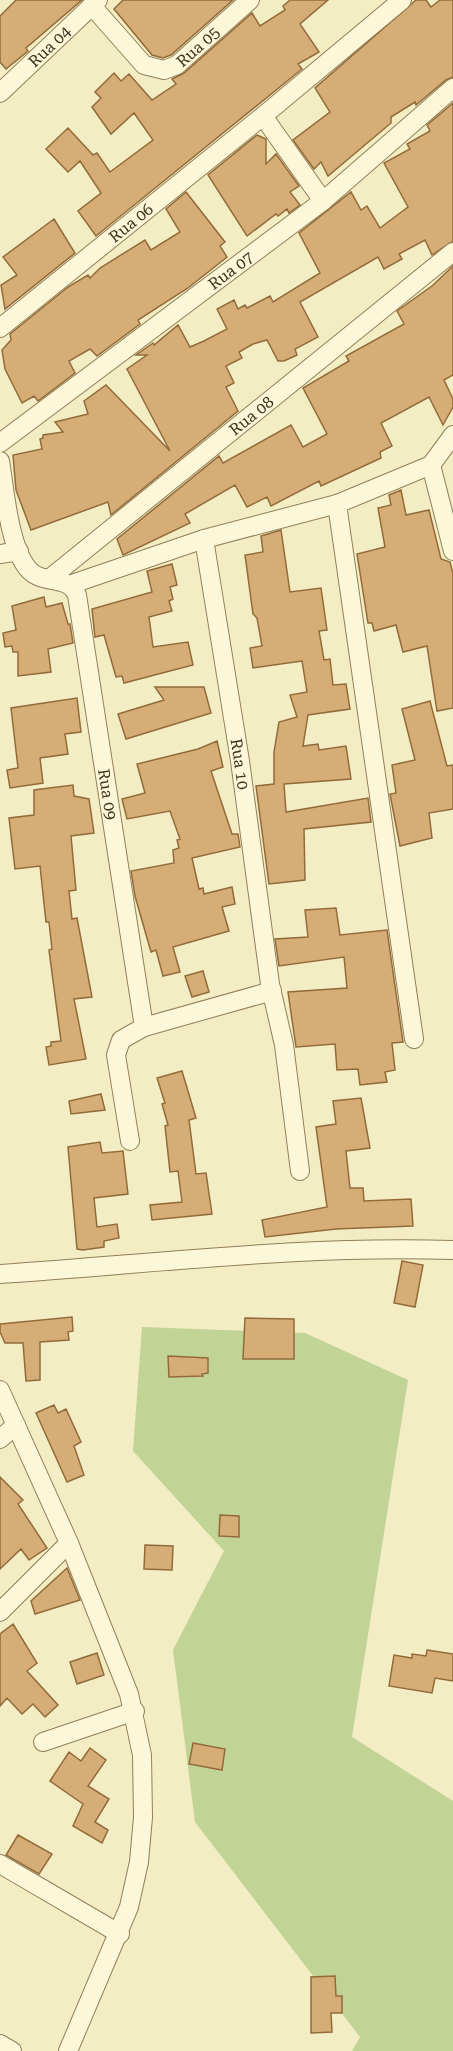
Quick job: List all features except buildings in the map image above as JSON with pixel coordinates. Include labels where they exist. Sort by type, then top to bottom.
[{"type":"street","name":"Rua 05","points":[[95,3],[144,65],[164,70],[177,65],[250,0]]},
{"type":"street","name":"Rua 06","points":[[0,328],[263,116],[402,0]]},
{"type":"street","name":"Rua 04","points":[[0,93],[95,3]]},
{"type":"street","name":"Rua 07","points":[[0,443],[323,201],[453,88]]},
{"type":"street","points":[[263,116],[323,201]]},
{"type":"street","name":"Rua 08","points":[[49,579],[453,252]]},
{"type":"street","points":[[0,461],[6,497],[20,552],[30,570],[69,585],[204,539],[337,504],[431,465],[453,435]]},
{"type":"street","points":[[431,465],[453,551]]},
{"type":"street","points":[[337,504],[414,1039]]},
{"type":"street","name":"Rua 10","points":[[204,539],[240,761],[272,991],[284,1045],[300,1170]]},
{"type":"street","points":[[0,554],[20,552]]},
{"type":"street","name":"Rua 09","points":[[69,585],[77,595],[144,1027]]},
{"type":"street","points":[[130,1141],[116,1055],[121,1040],[144,1027],[272,991]]},
{"type":"street","points":[[0,1274],[264,1252],[369,1249],[453,1250]]},
{"type":"street","points":[[0,1389],[69,1543],[135,1711],[142,1755],[143,1817],[139,1862],[129,1907],[120,1934],[68,2051]]},
{"type":"street","points":[[0,1439],[16,1425]]},
{"type":"street","points":[[0,1612],[69,1543]]},
{"type":"street","points":[[43,1742],[135,1711]]},
{"type":"street","points":[[0,1864],[120,1934]]},
{"type":"street","points":[[0,2044],[12,2051]]},
{"type":"green space","points":[[142,1327],[305,1333],[408,1380],[352,1737],[453,1801],[453,2051],[352,2051],[360,2037],[195,1822],[173,1650],[224,1551],[133,1451]]}]
